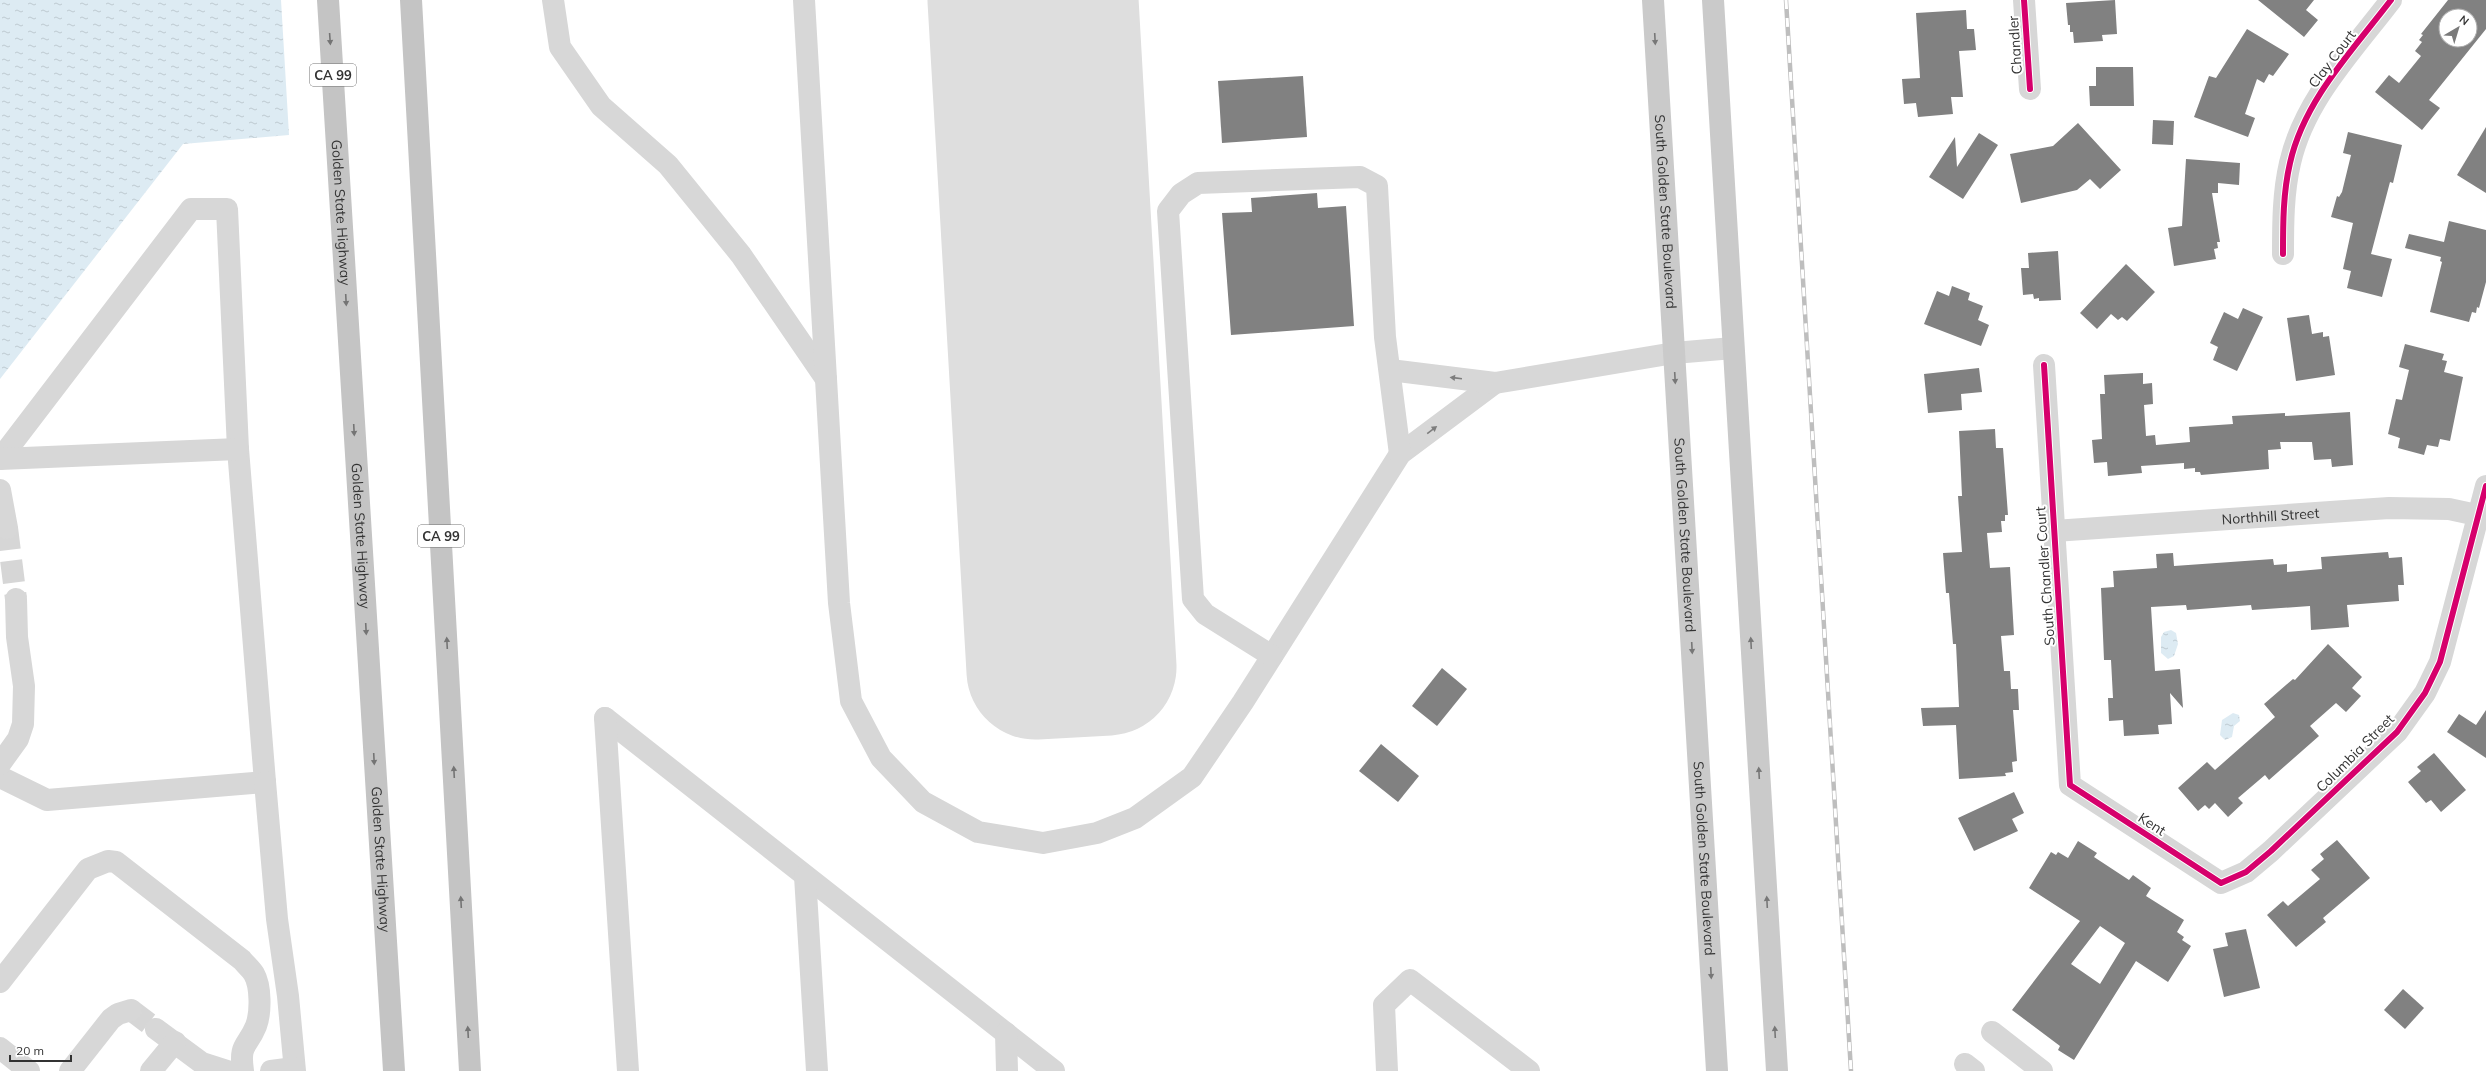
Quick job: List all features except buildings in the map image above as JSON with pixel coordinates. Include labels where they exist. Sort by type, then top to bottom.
[{"type":"highway","name":"Golden State Highway","points":[[328,0],[394,1071]]},
{"type":"highway","name":"CA 99","points":[[411,0],[470,1071]]},
{"type":"main road","name":"South Golden State Boulevard","points":[[1652,0],[1717,1071]]},
{"type":"main road","points":[[1713,0],[1777,1071]]},
{"type":"street","points":[[553,0],[560,47],[601,106],[668,165],[741,255],[827,380]]},
{"type":"street","points":[[804,0],[812,173],[827,380],[839,603],[851,701],[881,758],[923,802],[978,832],[1043,843],[1097,834],[1135,818],[1192,777],[1272,656],[1400,454],[1495,383]]},
{"type":"street","name":"Chandler","points":[[2024,0],[2030,89]]},
{"type":"street","name":"Clay Court","points":[[2283,254],[2285,184],[2297,142],[2322,91],[2391,0]]},
{"type":"street","points":[[1272,656],[1205,614],[1193,599],[1168,211],[1181,194],[1198,183],[1360,177],[1376,186],[1385,337],[1400,454]]},
{"type":"street","points":[[0,459],[191,209],[227,209],[238,449],[277,919],[288,996],[294,1070],[271,1071]]},
{"type":"street","points":[[1390,370],[1495,383],[1674,353],[1733,348]]},
{"type":"street","name":"South Chandler Court","points":[[2044,365],[2070,785]]},
{"type":"street","points":[[0,459],[238,449]]},
{"type":"street","name":"Columbia Street","points":[[2221,883],[2246,872],[2271,851],[2397,732],[2425,693],[2440,662],[2483,516],[2486,486]]},
{"type":"street","points":[[0,490],[7,528]]},
{"type":"street","name":"Northhill Street","points":[[2054,531],[2389,508],[2434,508],[2483,516]]},
{"type":"street","points":[[0,764],[18,740],[23,724],[24,686],[8,631],[16,599]]},
{"type":"street","points":[[628,1071],[605,718],[1054,1071]]},
{"type":"street","points":[[0,777],[46,800],[265,782]]},
{"type":"street","name":"Kent","points":[[2070,785],[2221,883]]},
{"type":"street","points":[[0,982],[88,869],[108,861],[116,862],[242,960],[254,975],[258,987],[258,1018],[256,1027],[242,1048],[241,1056],[243,1071]]},
{"type":"street","points":[[805,876],[817,1071]]},
{"type":"street","points":[[1387,1071],[1384,1005],[1410,980],[1529,1071]]},
{"type":"street","points":[[70,1071],[111,1019],[118,1014],[131,1010]]},
{"type":"street","points":[[156,1029],[202,1063],[227,1071]]},
{"type":"street","points":[[1992,1032],[2042,1071]]},
{"type":"street","points":[[1006,1033],[1007,1071]]},
{"type":"street","points":[[151,1071],[175,1042]]},
{"type":"street","points":[[0,1048],[29,1071]]},
{"type":"water","points":[[0,0],[281,0],[289,135],[183,144],[0,379]]},
{"type":"water","points":[[2171,630],[2176,633],[2178,644],[2174,656],[2168,659],[2161,653],[2161,637],[2164,632]]},
{"type":"water","points":[[2233,713],[2239,715],[2240,721],[2234,726],[2232,737],[2225,740],[2220,735],[2222,720]]},
{"type":"runway","points":[[996,0],[1035,671],[1108,667],[1070,0]]},
{"type":"tunnel","points":[[7,528],[16,599]]},
{"type":"tunnel","points":[[131,1010],[156,1029]]},
{"type":"railway","points":[[1786,0],[1851,1071]]},
{"type":"cycle path","points":[[2024,0],[2030,89]]},
{"type":"cycle path","points":[[2283,254],[2283,220],[2286,186],[2290,163],[2306,118],[2318,97],[2346,57],[2391,0]]},
{"type":"cycle path","points":[[2044,365],[2070,785],[2221,883],[2246,872],[2271,851],[2397,732],[2425,693],[2440,662],[2486,486]]}]
